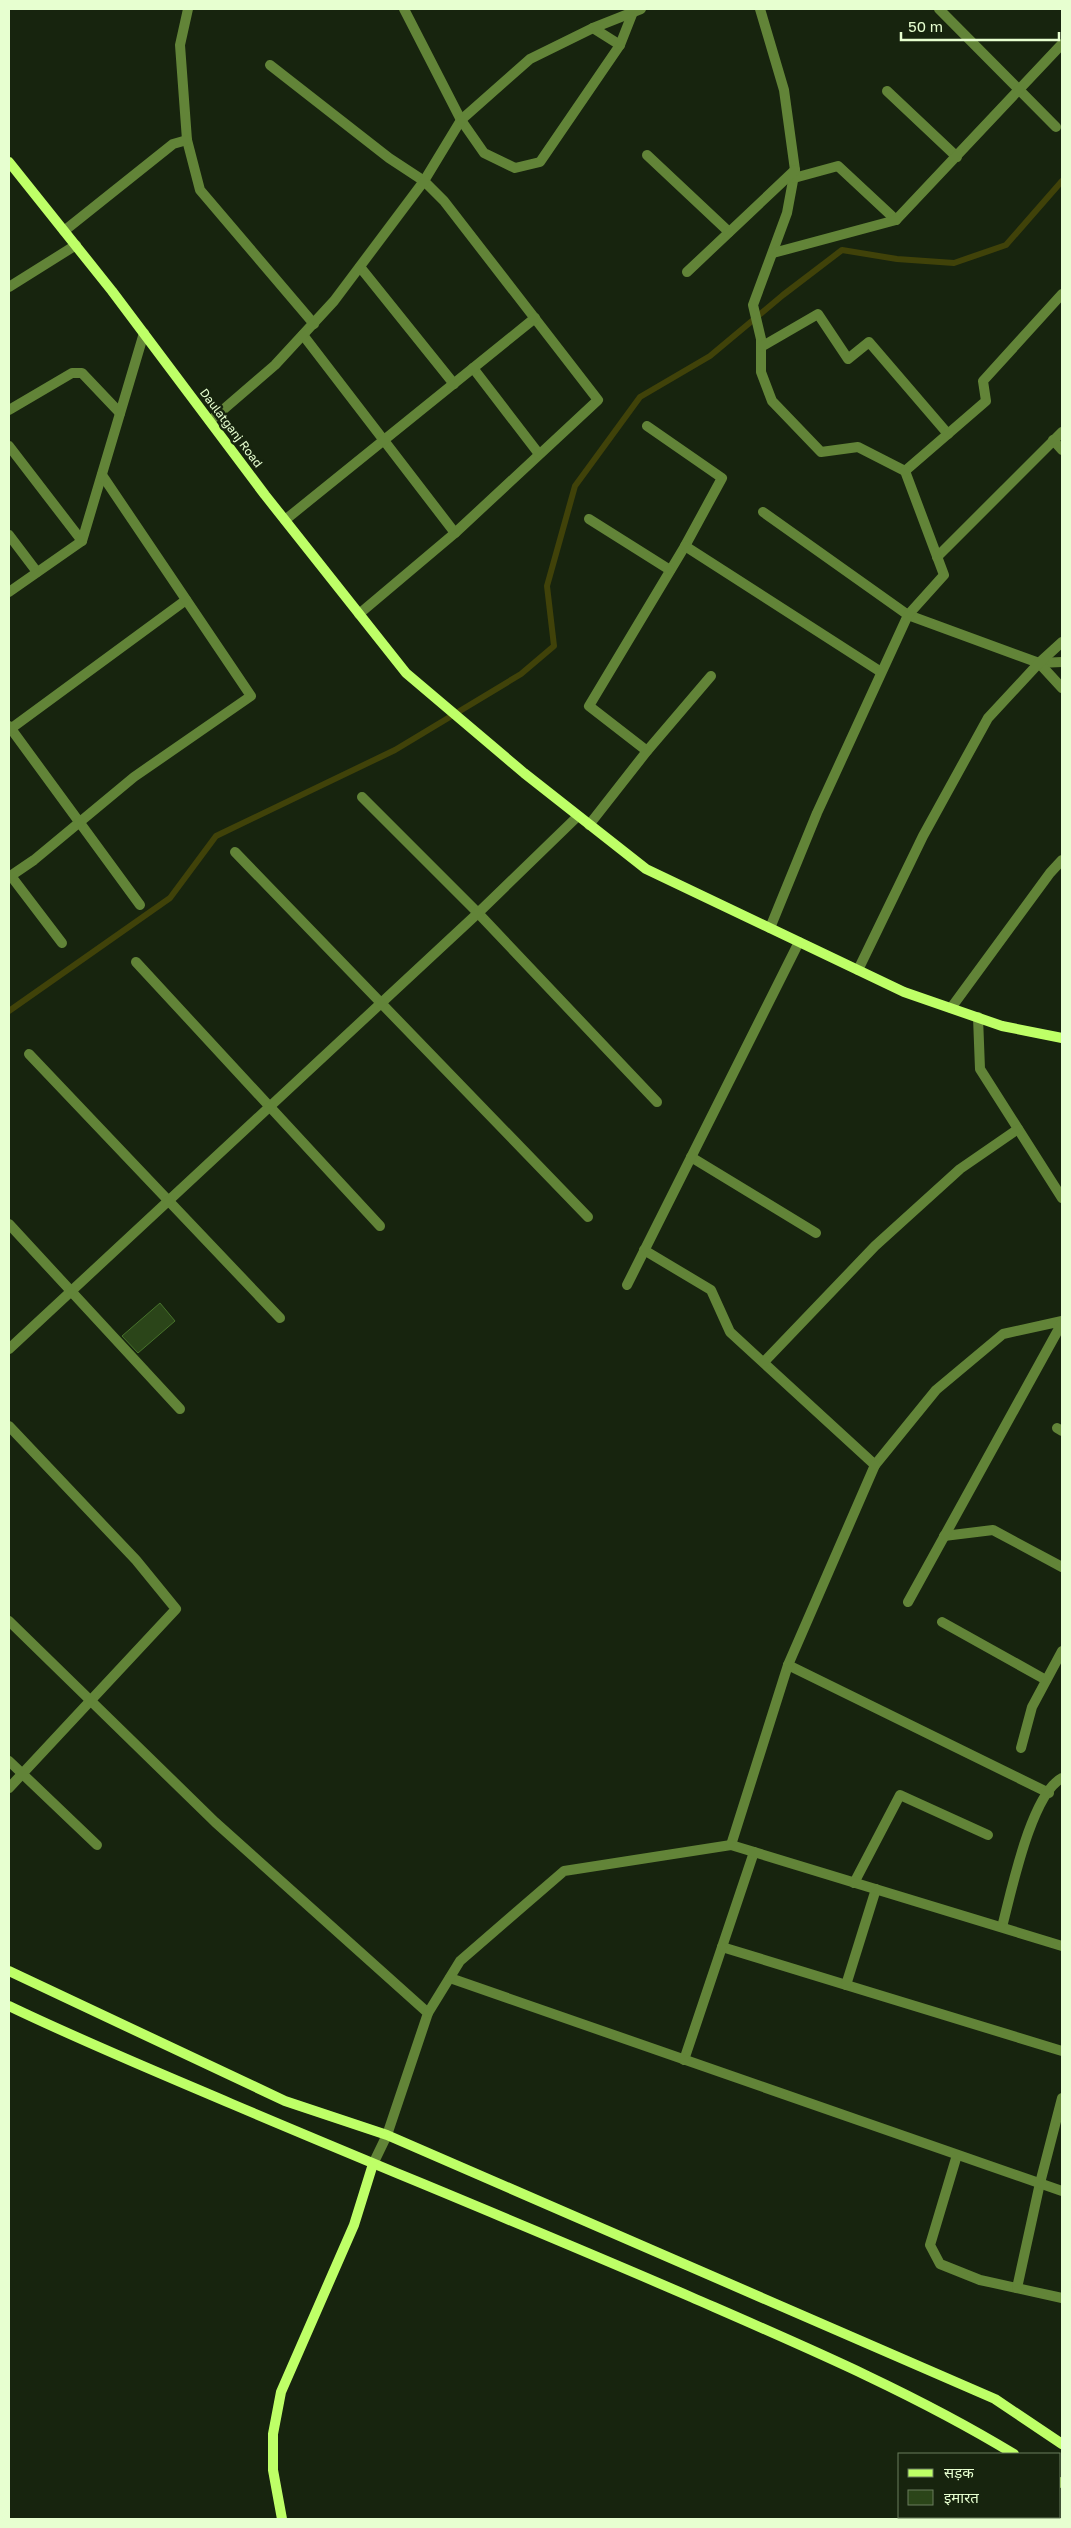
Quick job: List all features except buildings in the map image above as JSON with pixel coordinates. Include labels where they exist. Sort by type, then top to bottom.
[{"type":"main road","name":"Daulatganj Road","points":[[9,162],[76,245],[285,520],[406,673],[466,724],[646,869],[904,992],[1002,1026],[1062,1038]]},
{"type":"main road","points":[[9,1971],[285,2101],[387,2135],[996,2399],[1062,2444]]},
{"type":"main road","points":[[9,2006],[62,2032],[373,2164],[550,2236],[821,2353],[958,2420],[1012,2453]]},
{"type":"main road","points":[[282,2519],[273,2470],[273,2434],[281,2392],[354,2225],[373,2164]]},
{"type":"street","points":[[188,9],[180,45],[187,140],[200,190],[314,324]]},
{"type":"street","points":[[404,9],[461,120],[484,153],[515,168],[540,162],[620,46],[637,10]]},
{"type":"street","points":[[760,9],[784,90],[794,174],[787,213],[753,305],[761,343],[761,372],[772,401],[821,452],[858,447],[905,471],[944,575],[908,615],[817,813],[770,928]]},
{"type":"street","points":[[939,9],[1056,127]]},
{"type":"street","points":[[210,421],[275,365],[314,324],[360,268],[424,181],[461,120],[530,59],[593,28],[637,10]]},
{"type":"street","points":[[593,28],[620,46]]},
{"type":"street","points":[[773,253],[896,220],[1021,91],[1062,44]]},
{"type":"street","points":[[270,65],[389,158],[424,181],[444,201],[598,400],[455,533],[360,614]]},
{"type":"street","points":[[887,91],[957,157]]},
{"type":"street","points":[[64,231],[173,144],[187,140]]},
{"type":"street","points":[[647,156],[729,232]]},
{"type":"street","points":[[687,272],[794,174],[838,166],[896,220]]},
{"type":"street","points":[[9,287],[76,245]]},
{"type":"street","points":[[360,268],[454,384]]},
{"type":"street","points":[[905,471],[986,401],[983,381],[1062,294]]},
{"type":"street","points":[[761,343],[818,314],[848,359],[869,342],[948,434]]},
{"type":"street","points":[[285,520],[535,318]]},
{"type":"street","points":[[9,592],[82,541],[144,333]]},
{"type":"street","points":[[304,335],[455,533]]},
{"type":"street","points":[[473,368],[539,454]]},
{"type":"street","points":[[9,410],[72,373],[82,373],[120,413]]},
{"type":"street","points":[[647,426],[722,478],[685,546],[589,706],[647,751]]},
{"type":"street","points":[[937,557],[1062,432]]},
{"type":"street","points":[[1052,440],[1062,450]]},
{"type":"street","points":[[9,446],[82,541]]},
{"type":"street","points":[[62,943],[10,877],[134,778],[251,696],[102,475]]},
{"type":"street","points":[[763,512],[908,615],[1039,663],[1062,662]]},
{"type":"street","points":[[589,519],[670,570]]},
{"type":"street","points":[[9,535],[37,572]]},
{"type":"street","points":[[685,546],[881,672]]},
{"type":"street","points":[[140,905],[9,728],[186,600]]},
{"type":"street","points":[[858,970],[923,836],[988,718],[1039,663],[1062,642]]},
{"type":"street","points":[[1039,663],[1062,688]]},
{"type":"street","points":[[589,825],[647,751],[711,676]]},
{"type":"street","points":[[362,797],[478,913],[658,1102]]},
{"type":"street","points":[[9,1349],[380,1002],[478,913],[578,816]]},
{"type":"street","points":[[235,852],[588,1217]]},
{"type":"street","points":[[951,1008],[1050,873],[1062,860]]},
{"type":"street","points":[[627,1286],[799,942]]},
{"type":"street","points":[[136,962],[380,1226]]},
{"type":"street","points":[[978,1018],[980,1069],[1062,1198]]},
{"type":"street","points":[[29,1054],[280,1318]]},
{"type":"street","points":[[764,1362],[875,1246],[960,1169],[1018,1129]]},
{"type":"street","points":[[691,1158],[816,1233]]},
{"type":"street","points":[[9,1224],[180,1409]]},
{"type":"street","points":[[644,1250],[711,1290],[730,1332],[875,1465]]},
{"type":"street","points":[[731,1845],[788,1665],[875,1465],[936,1390],[1002,1334],[1062,1322]]},
{"type":"street","points":[[908,1602],[1062,1322]]},
{"type":"street","points":[[9,1426],[136,1560],[176,1609],[89,1699],[9,1788]]},
{"type":"street","points":[[944,1536],[993,1530],[1062,1567]]},
{"type":"street","points":[[9,1621],[215,1822],[428,2013]]},
{"type":"street","points":[[942,1622],[1046,1680]]},
{"type":"street","points":[[1021,1748],[1032,1707],[1062,1651]]},
{"type":"street","points":[[788,1665],[1048,1793]]},
{"type":"street","points":[[9,1761],[97,1845]]},
{"type":"street","points":[[1002,1928],[1028,1830],[1048,1793],[1062,1778]]},
{"type":"street","points":[[854,1883],[900,1795],[988,1836]]},
{"type":"street","points":[[373,2164],[387,2135],[428,2013],[460,1961],[564,1871],[731,1845],[1062,1946]]},
{"type":"street","points":[[684,2060],[754,1852]]},
{"type":"street","points":[[846,1985],[876,1889]]},
{"type":"street","points":[[722,1947],[1062,2051]]},
{"type":"street","points":[[450,1978],[1062,2191]]},
{"type":"street","points":[[1017,2288],[1040,2183],[1062,2098]]},
{"type":"street","points":[[957,2155],[930,2245],[940,2264],[980,2280],[1062,2298]]},
{"type":"waterway","points":[[9,1011],[170,898],[216,836],[395,750],[521,674],[554,646],[547,586],[575,486],[640,397],[710,356],[783,295],[842,250],[897,259],[954,263],[1006,245],[1062,181]]}]
